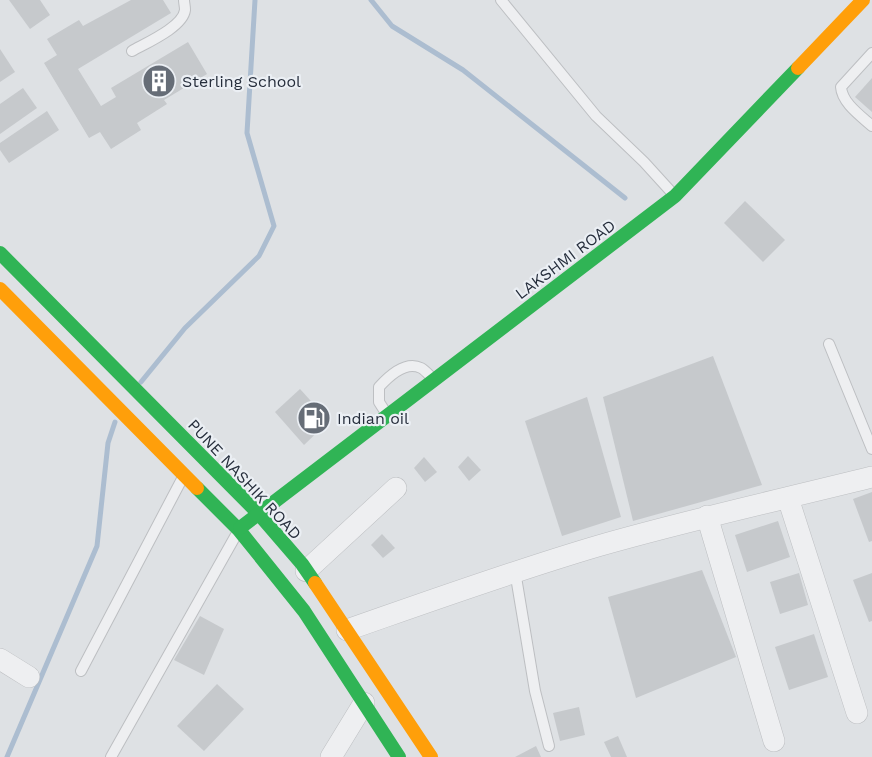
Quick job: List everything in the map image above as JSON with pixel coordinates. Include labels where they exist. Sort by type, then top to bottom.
[{"type":"main road","name":"LAKSHMI ROAD","points":[[239,530],[258,513],[675,196],[863,0]]},
{"type":"main road","name":"PUNE NASHIK ROAD","points":[[0,253],[258,513],[306,571],[431,757]]},
{"type":"main road","points":[[0,289],[239,530],[304,611],[399,757]]},
{"type":"street","points":[[347,630],[515,571],[707,516],[872,477]]},
{"type":"street","points":[[306,571],[396,488]]},
{"type":"street","points":[[788,498],[857,713]]},
{"type":"street","points":[[707,516],[774,741]]},
{"type":"street","points":[[0,659],[29,677]]},
{"type":"street","points":[[331,757],[364,704]]},
{"type":"lane","points":[[132,51],[180,21],[185,11],[184,0]]},
{"type":"lane","points":[[501,0],[596,116],[644,162],[675,196]]},
{"type":"lane","points":[[872,53],[841,87],[841,93],[844,99],[872,126]]},
{"type":"lane","points":[[829,344],[872,449]]},
{"type":"lane","points":[[388,415],[379,402],[379,387],[398,369],[412,366],[421,368],[434,380]]},
{"type":"lane","points":[[81,671],[184,474]]},
{"type":"lane","points":[[111,757],[239,530]]},
{"type":"lane","points":[[515,571],[535,691],[549,746]]},
{"type":"building","points":[[9,0],[40,0],[50,15],[30,29]]},
{"type":"building","name":"Sterling School","points":[[131,0],[163,0],[171,13],[78,69],[101,106],[116,97],[111,88],[188,42],[207,74],[164,100],[167,104],[137,123],[141,130],[111,149],[100,132],[89,138],[44,63],[57,55],[47,39],[79,20],[83,26]]},
{"type":"building","points":[[0,49],[15,72],[0,82]]},
{"type":"building","points":[[872,78],[872,112],[855,97]]},
{"type":"building","points":[[23,88],[37,108],[0,134],[0,104]]},
{"type":"building","points":[[47,111],[59,130],[9,163],[0,150],[0,143]]},
{"type":"building","points":[[745,201],[785,240],[763,262],[724,223]]},
{"type":"building","points":[[713,356],[762,485],[633,521],[603,397]]},
{"type":"building","points":[[300,389],[329,421],[304,445],[275,412]]},
{"type":"building","points":[[587,397],[621,517],[562,536],[525,421]]},
{"type":"building","points":[[468,456],[481,470],[469,481],[458,467]]},
{"type":"building","points":[[424,457],[437,472],[425,482],[414,468]]},
{"type":"building","points":[[872,492],[872,541],[869,542],[853,499]]},
{"type":"building","points":[[778,521],[790,557],[747,572],[735,535]]},
{"type":"building","points":[[382,534],[395,548],[383,558],[371,545]]},
{"type":"building","points":[[702,570],[736,657],[636,698],[608,597]]},
{"type":"building","points":[[799,573],[808,605],[780,614],[770,582]]},
{"type":"building","points":[[872,573],[872,621],[869,622],[853,580]]},
{"type":"building","points":[[200,616],[224,629],[204,675],[174,660]]},
{"type":"building","points":[[814,634],[828,677],[789,690],[775,647]]},
{"type":"building","points":[[217,684],[244,709],[204,751],[177,726]]},
{"type":"building","points":[[579,707],[585,735],[560,741],[553,713]]},
{"type":"building","points":[[618,736],[627,757],[611,757],[604,742]]},
{"type":"building","points":[[536,746],[541,757],[515,757]]},
{"type":"waterway","points":[[141,382],[185,328],[259,256],[274,226],[247,133],[255,0]]},
{"type":"waterway","points":[[371,0],[392,26],[463,70],[625,198]]},
{"type":"waterway","points":[[7,757],[97,546],[108,443],[115,422]]},
{"type":"traffic: fast","points":[[240,528],[675,196],[798,68]]},
{"type":"traffic: fast","points":[[0,253],[258,513],[302,564],[315,583]]},
{"type":"traffic: fast","points":[[197,488],[239,530],[304,611],[399,757]]},
{"type":"traffic: slow","points":[[798,68],[863,0]]},
{"type":"traffic: slow","points":[[0,289],[197,488]]},
{"type":"traffic: slow","points":[[315,583],[431,757]]},
{"type":"place","name":"Sterling School","points":[[159,81]]},
{"type":"place","name":"Indian oil","points":[[314,418]]}]
